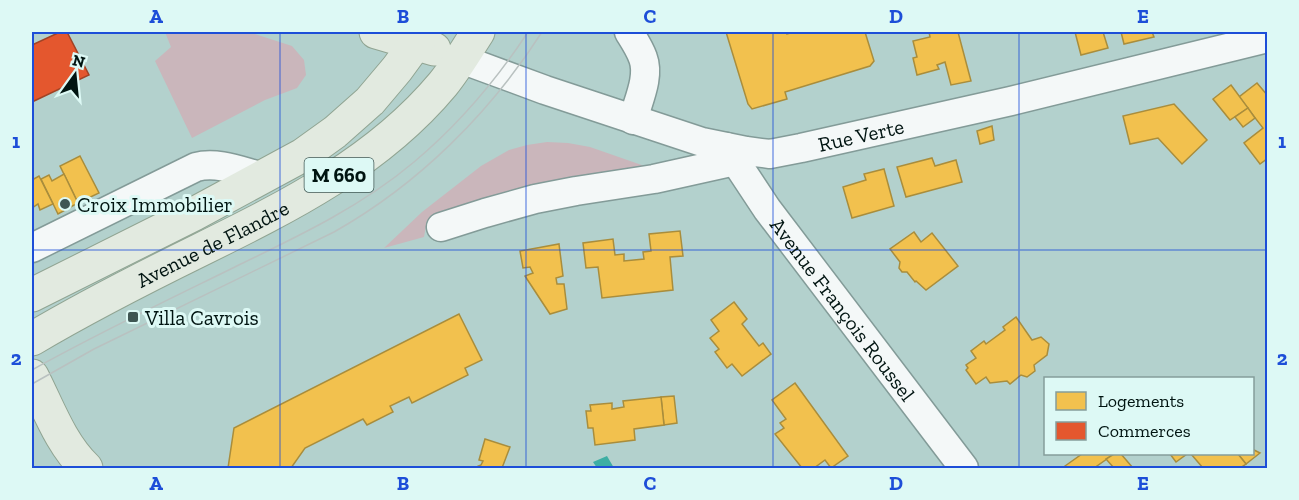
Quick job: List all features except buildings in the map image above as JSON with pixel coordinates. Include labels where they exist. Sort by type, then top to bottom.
[{"type":"main road","points":[[376,32],[420,37],[461,59]]},
{"type":"main road","name":"M 660","points":[[461,59],[478,32]]},
{"type":"main road","name":"Avenue de Flandre","points":[[32,295],[289,164],[354,116],[382,87],[420,37]]},
{"type":"main road","name":"Avenue de Flandre","points":[[32,339],[87,308],[282,208],[340,174],[383,142],[443,84],[461,59]]},
{"type":"main road","points":[[264,177],[282,208]]},
{"type":"main road","points":[[32,376],[65,443],[86,468]]},
{"type":"street","points":[[629,32],[644,64],[643,83],[633,120]]},
{"type":"street","name":"Rue Verte","points":[[461,59],[536,87],[702,142],[730,154],[770,154],[1011,101],[1268,38]]},
{"type":"street","points":[[441,227],[535,199],[654,179],[730,154]]},
{"type":"street","name":"Avenue François Roussel","points":[[730,154],[767,209],[964,468]]},
{"type":"street","name":"Avenue de Flandre","points":[[32,249],[196,167],[212,165],[264,177]]},
{"type":"shaded area","points":[[165,32],[249,32],[292,46],[304,60],[306,75],[297,88],[265,100],[192,138],[155,61],[171,47]]},
{"type":"shaded area","points":[[547,142],[590,147],[656,170],[515,194],[427,220],[424,237],[384,248],[422,212],[481,166],[509,150]]},
{"type":"water","points":[[607,456],[614,468],[597,468],[593,462]]},
{"type":"tram line","points":[[32,370],[310,230],[374,192],[414,162],[461,117],[490,84],[528,32]]},
{"type":"tram line","points":[[32,384],[94,349],[334,232],[365,213],[423,169],[476,118],[500,91],[542,32]]},
{"type":"place","name":"Croix Immobilier","points":[[65,204]]},
{"type":"place","name":"Villa Cavrois","points":[[133,317]]}]
